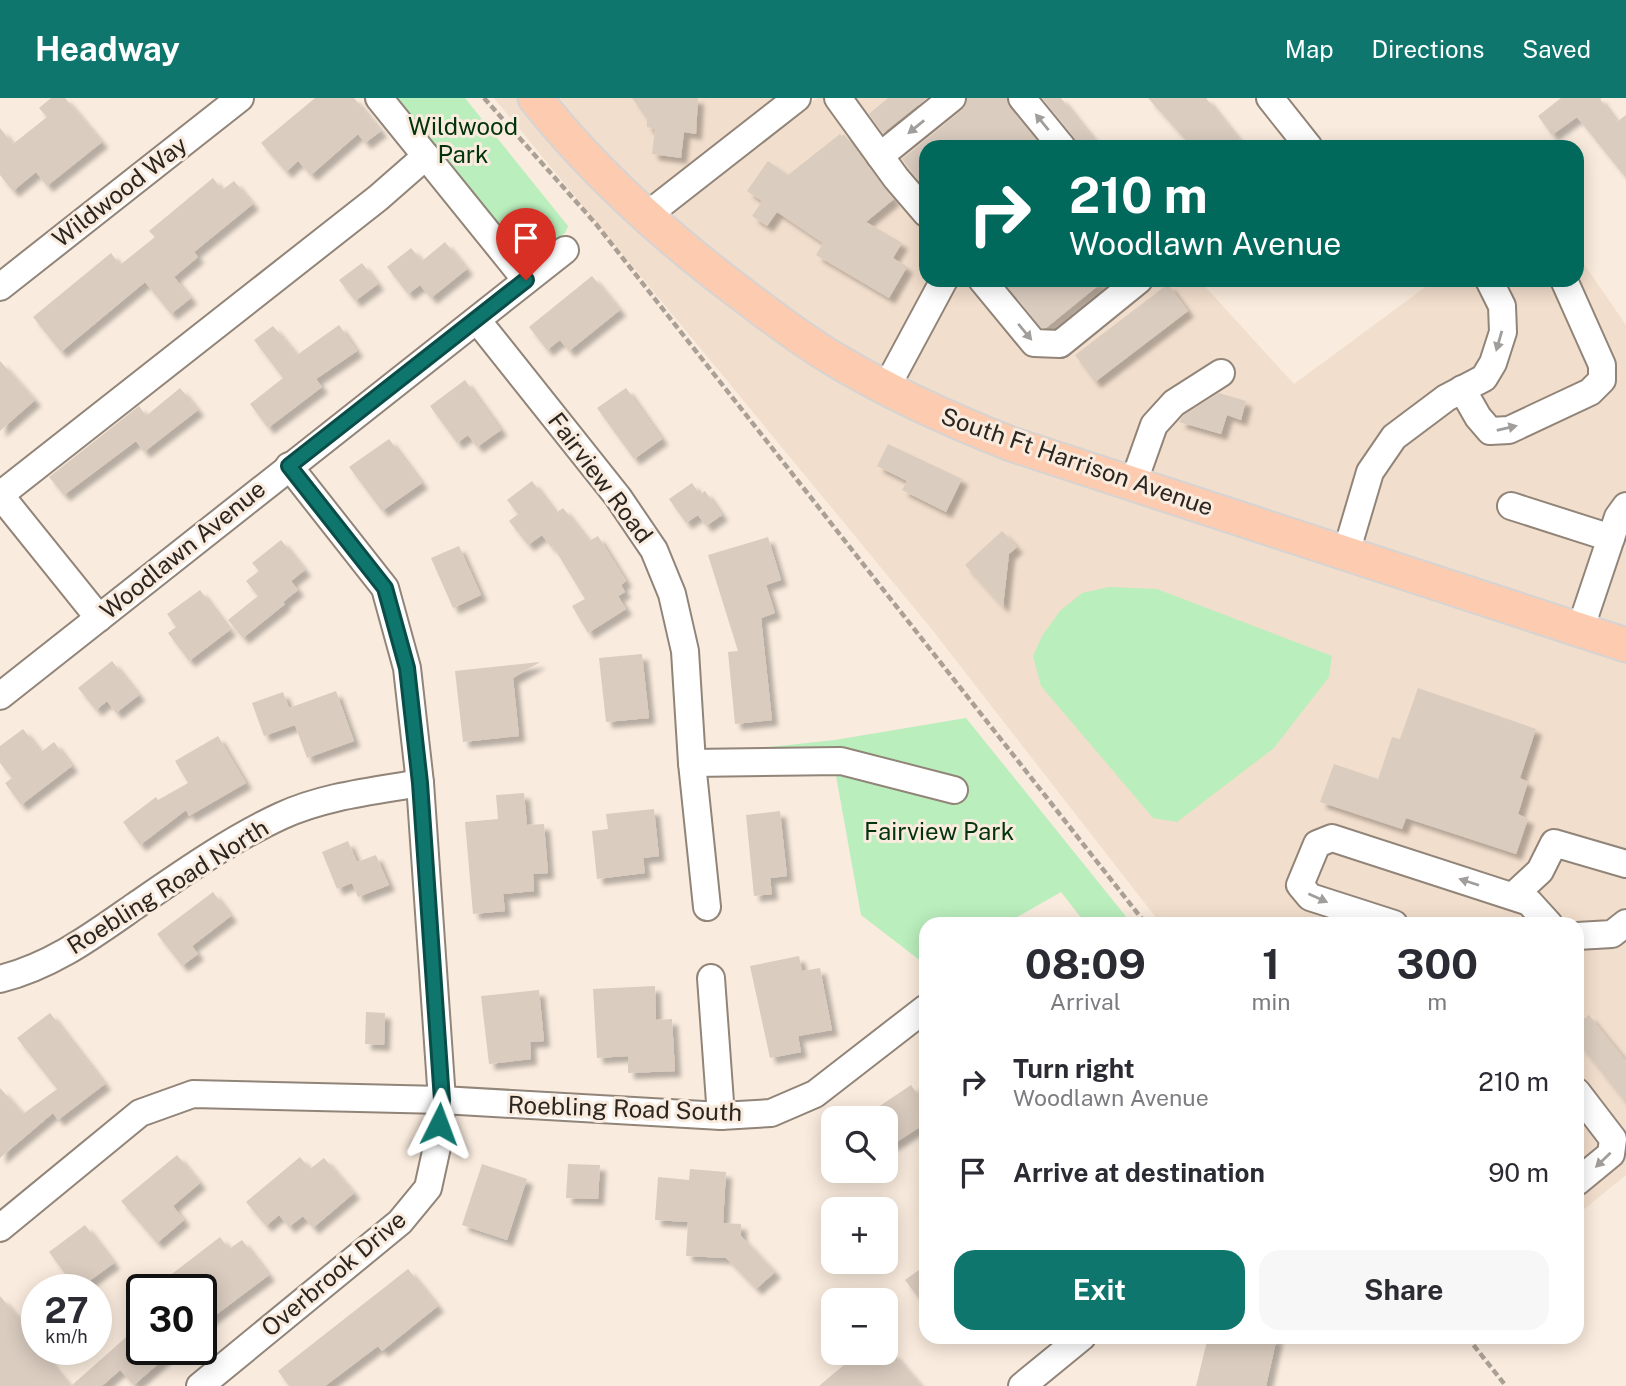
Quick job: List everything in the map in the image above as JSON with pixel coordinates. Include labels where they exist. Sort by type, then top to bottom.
[{"type":"main road","name":"South Ft Harrison Avenue","points":[[535,98],[598,169],[646,216],[720,278],[782,325],[832,358],[951,421],[1011,444],[1626,645]]},
{"type":"street","name":"Wildwood Way","points":[[0,287],[240,98]]},
{"type":"street","points":[[379,98],[526,280]]},
{"type":"street","points":[[646,216],[797,98]]},
{"type":"street","points":[[838,98],[919,204]]},
{"type":"street","points":[[880,156],[952,98]]},
{"type":"street","points":[[1022,98],[1056,140]]},
{"type":"street","points":[[1270,98],[1303,140]]},
{"type":"street","points":[[99,618],[0,495],[377,198],[426,156]]},
{"type":"street","name":"Woodlawn Avenue","points":[[0,696],[565,250]]},
{"type":"street","points":[[886,388],[940,287]]},
{"type":"street","points":[[988,287],[1034,343],[1060,344],[1130,287]]},
{"type":"street","points":[[1346,554],[1370,472],[1388,446],[1435,405],[1484,378],[1493,363],[1503,332],[1502,306],[1492,287]]},
{"type":"street","points":[[1462,389],[1478,417],[1490,431],[1509,430],[1590,392],[1602,380],[1602,365],[1567,287]]},
{"type":"street","name":"Fairview Road","points":[[477,320],[618,497],[654,550],[672,594],[685,651],[692,763],[707,907]]},
{"type":"street","points":[[1133,484],[1154,425],[1174,403],[1221,373]]},
{"type":"street","name":"Overbrook Drive","points":[[200,1386],[400,1222],[428,1188],[437,1147],[442,1100],[420,783],[407,668],[385,588],[289,466]]},
{"type":"street","points":[[1511,506],[1611,538]]},
{"type":"street","points":[[1580,630],[1618,517],[1626,506]]},
{"type":"street","points":[[692,763],[841,761],[954,790]]},
{"type":"street","name":"Roebling Road North","points":[[0,979],[28,972],[75,948],[172,881],[280,817],[321,801],[420,783]]},
{"type":"street","points":[[1371,917],[1310,898],[1300,885],[1317,844],[1332,838],[1513,896],[1529,902],[1543,917]]},
{"type":"street","points":[[1513,896],[1540,871],[1554,843],[1626,864]]},
{"type":"street","points":[[1584,936],[1612,934],[1626,923]]},
{"type":"street","points":[[711,978],[721,1116]]},
{"type":"street","name":"Roebling Road South","points":[[0,1228],[140,1113],[193,1094],[442,1100],[721,1116],[771,1113],[815,1094],[919,1013]]},
{"type":"street","points":[[1584,1102],[1613,1139],[1611,1154],[1584,1176]]},
{"type":"street","points":[[1021,1386],[1073,1344]]},
{"type":"path","points":[[484,98],[596,224],[1140,917]]},
{"type":"path","points":[[1473,1344],[1506,1386]]},
{"type":"shaded area","points":[[494,98],[520,98],[827,369],[1626,658],[1626,906],[1607,922],[1584,923],[1584,917],[1156,917],[930,627]]},
{"type":"shaded area","points":[[549,98],[776,98],[646,200]]},
{"type":"shaded area","points":[[817,98],[1032,98],[1071,140],[919,140],[919,287],[1205,287],[1294,384],[1426,287],[1584,287],[1584,264],[1626,325],[1626,632],[1014,432],[837,348],[666,218]]},
{"type":"shaded area","points":[[1626,939],[1626,1175],[1584,1209],[1584,947]]},
{"type":"green space","name":"Wildwood Park","points":[[391,98],[465,98],[568,226],[565,233],[531,261],[523,256]]},
{"type":"green space","points":[[1109,587],[1157,589],[1332,656],[1329,677],[1274,748],[1177,822],[1153,818],[1041,686],[1033,656],[1042,636],[1060,611],[1082,593]]},
{"type":"green space","name":"Fairview Park","points":[[966,718],[1126,917],[1081,917],[1061,892],[1017,917],[919,917],[919,960],[861,915],[835,770],[713,776],[712,753],[835,740]]},
{"type":"building","points":[[51,98],[65,98],[102,142],[47,186],[36,172],[13,191],[0,175],[0,128],[13,144],[47,117],[39,108]]},
{"type":"building","points":[[315,98],[354,98],[381,131],[365,143],[358,134],[311,175],[298,161],[286,172],[261,143]]},
{"type":"building","points":[[632,98],[698,98],[696,134],[684,132],[681,158],[652,154],[655,129],[647,127],[647,119]]},
{"type":"building","points":[[888,98],[927,98],[883,133],[869,114]]},
{"type":"building","points":[[967,98],[1007,98],[1010,108],[1036,140],[925,140],[962,110]]},
{"type":"building","points":[[1042,98],[1061,98],[1094,140],[1075,140]]},
{"type":"building","points":[[1148,98],[1206,98],[1239,140],[1186,140]]},
{"type":"building","points":[[1561,98],[1602,98],[1600,99],[1617,122],[1626,115],[1626,178],[1577,117],[1552,135],[1538,116]]},
{"type":"building","points":[[840,134],[844,134],[894,199],[866,222],[902,243],[893,258],[907,267],[889,298],[816,255],[823,243],[777,212],[767,226],[752,216],[762,201],[747,191],[768,161],[788,175]]},
{"type":"building","points":[[919,145],[919,178],[918,179],[902,159]]},
{"type":"building","points":[[213,178],[222,190],[234,181],[253,204],[194,252],[198,257],[174,277],[191,298],[171,314],[145,282],[61,352],[33,317],[111,253],[120,265],[155,237],[149,231]]},
{"type":"building","points":[[445,242],[467,269],[431,298],[420,285],[408,294],[387,267],[411,248],[422,261]]},
{"type":"building","points":[[362,263],[378,284],[355,301],[339,280]]},
{"type":"building","points":[[592,276],[620,310],[569,351],[560,340],[547,350],[529,327]]},
{"type":"building","points":[[1008,287],[1096,287],[1046,328],[1042,328]]},
{"type":"building","points":[[1164,287],[1170,287],[1188,311],[1095,382],[1075,355]]},
{"type":"building","points":[[339,325],[357,351],[316,379],[322,387],[268,428],[250,404],[283,378],[254,340],[273,326],[297,355]]},
{"type":"building","points":[[0,361],[35,400],[0,431]]},
{"type":"building","points":[[465,380],[501,430],[477,447],[468,435],[457,443],[430,406]]},
{"type":"building","points":[[180,388],[198,410],[144,452],[136,441],[64,495],[49,477],[139,406],[146,416]]},
{"type":"building","points":[[626,388],[662,439],[634,459],[597,408]]},
{"type":"building","points":[[1219,393],[1246,401],[1241,420],[1227,415],[1221,434],[1179,422],[1184,415]]},
{"type":"building","points":[[389,439],[422,483],[382,511],[349,467]]},
{"type":"building","points":[[888,444],[962,479],[946,512],[902,490],[907,481],[877,466]]},
{"type":"building","points":[[532,481],[556,513],[563,508],[589,541],[598,536],[626,581],[621,585],[625,592],[618,596],[626,609],[588,633],[572,606],[585,599],[553,546],[551,547],[542,535],[528,545],[509,521],[518,514],[507,500]]},
{"type":"building","points":[[692,483],[700,495],[705,491],[722,515],[706,526],[698,515],[686,523],[669,499]]},
{"type":"building","points":[[1002,531],[1017,547],[1009,554],[1003,607],[965,565]]},
{"type":"building","points":[[768,537],[781,580],[766,585],[775,613],[761,618],[772,720],[735,724],[728,652],[738,651],[708,555]]},
{"type":"building","points":[[281,540],[305,570],[291,581],[298,590],[243,638],[228,620],[258,596],[246,581],[259,571],[252,563]]},
{"type":"building","points":[[459,546],[481,595],[453,608],[431,558]]},
{"type":"building","points":[[200,590],[230,630],[189,661],[168,633],[176,627],[167,614]]},
{"type":"building","points":[[642,654],[649,718],[606,722],[599,658]]},
{"type":"building","points":[[112,661],[139,695],[116,713],[107,701],[96,710],[78,688]]},
{"type":"building","points":[[540,662],[513,678],[519,736],[463,742],[455,671]]},
{"type":"building","points":[[1418,688],[1536,729],[1520,778],[1528,782],[1518,814],[1528,819],[1516,854],[1406,818],[1402,829],[1320,802],[1334,764],[1378,779],[1392,737],[1400,739]]},
{"type":"building","points":[[336,691],[354,741],[307,758],[295,725],[264,736],[252,703],[283,692],[289,708]]},
{"type":"building","points":[[23,729],[41,752],[54,742],[72,766],[21,805],[5,783],[12,778],[0,763],[0,746]]},
{"type":"building","points":[[218,736],[246,783],[189,816],[186,810],[140,845],[123,822],[156,797],[158,800],[188,783],[175,761]]},
{"type":"building","points":[[524,793],[527,825],[544,824],[548,873],[533,874],[534,891],[503,894],[505,911],[473,914],[465,822],[498,819],[496,795]]},
{"type":"building","points":[[654,809],[659,856],[643,858],[645,873],[597,879],[592,831],[608,829],[606,814]]},
{"type":"building","points":[[780,811],[787,876],[770,878],[772,894],[754,896],[746,815]]},
{"type":"building","points":[[348,841],[357,862],[376,855],[389,885],[358,897],[352,883],[337,889],[322,852]]},
{"type":"building","points":[[213,892],[231,916],[192,946],[198,954],[182,966],[157,934]]},
{"type":"building","points":[[799,956],[802,971],[820,968],[832,1030],[798,1036],[801,1052],[770,1058],[750,966]]},
{"type":"building","points":[[655,986],[656,1020],[672,1019],[675,1071],[628,1073],[628,1056],[597,1058],[593,989]]},
{"type":"building","points":[[539,990],[544,1041],[530,1042],[531,1059],[489,1064],[481,996]]},
{"type":"building","points":[[366,1012],[385,1013],[384,1045],[365,1044]]},
{"type":"building","points":[[50,1013],[105,1084],[58,1120],[53,1113],[0,1158],[0,1088],[23,1114],[57,1089],[17,1038]]},
{"type":"building","points":[[1589,1015],[1626,1061],[1626,1103],[1584,1050],[1584,1019]]},
{"type":"building","points":[[911,1085],[919,1096],[919,1128],[898,1141],[898,1106],[880,1106]]},
{"type":"building","points":[[177,1155],[200,1183],[173,1206],[184,1220],[157,1243],[121,1201]]},
{"type":"building","points":[[300,1157],[310,1169],[324,1158],[354,1193],[313,1228],[303,1216],[289,1227],[279,1215],[266,1226],[246,1202]]},
{"type":"building","points":[[482,1164],[527,1179],[507,1240],[462,1225]]},
{"type":"building","points":[[568,1164],[600,1165],[598,1199],[566,1198]]},
{"type":"building","points":[[690,1169],[726,1172],[723,1223],[741,1224],[741,1236],[775,1272],[756,1289],[726,1258],[686,1256],[688,1222],[655,1220],[658,1177],[689,1180]]},
{"type":"building","points":[[85,1225],[114,1263],[99,1274],[65,1274],[49,1252]]},
{"type":"building","points":[[220,1237],[229,1249],[242,1240],[269,1275],[217,1314],[217,1274],[172,1274]]},
{"type":"building","points":[[408,1269],[438,1306],[382,1351],[378,1346],[325,1386],[289,1386],[278,1371]]},
{"type":"building","points":[[919,1270],[919,1299],[905,1280]]},
{"type":"building","points":[[0,1296],[21,1320],[21,1365],[53,1365],[70,1386],[0,1386]]},
{"type":"building","points":[[126,1337],[126,1365],[157,1365],[134,1385],[120,1370],[102,1386],[71,1386],[95,1365],[112,1365],[112,1350]]},
{"type":"building","points":[[1206,1344],[1275,1344],[1266,1386],[1196,1386]]},
{"type":"building","points":[[898,1359],[921,1386],[819,1386],[844,1365],[898,1365]]},
{"type":"route","points":[[439,1124],[442,1100],[420,783],[407,668],[385,588],[289,466],[526,280]]}]
